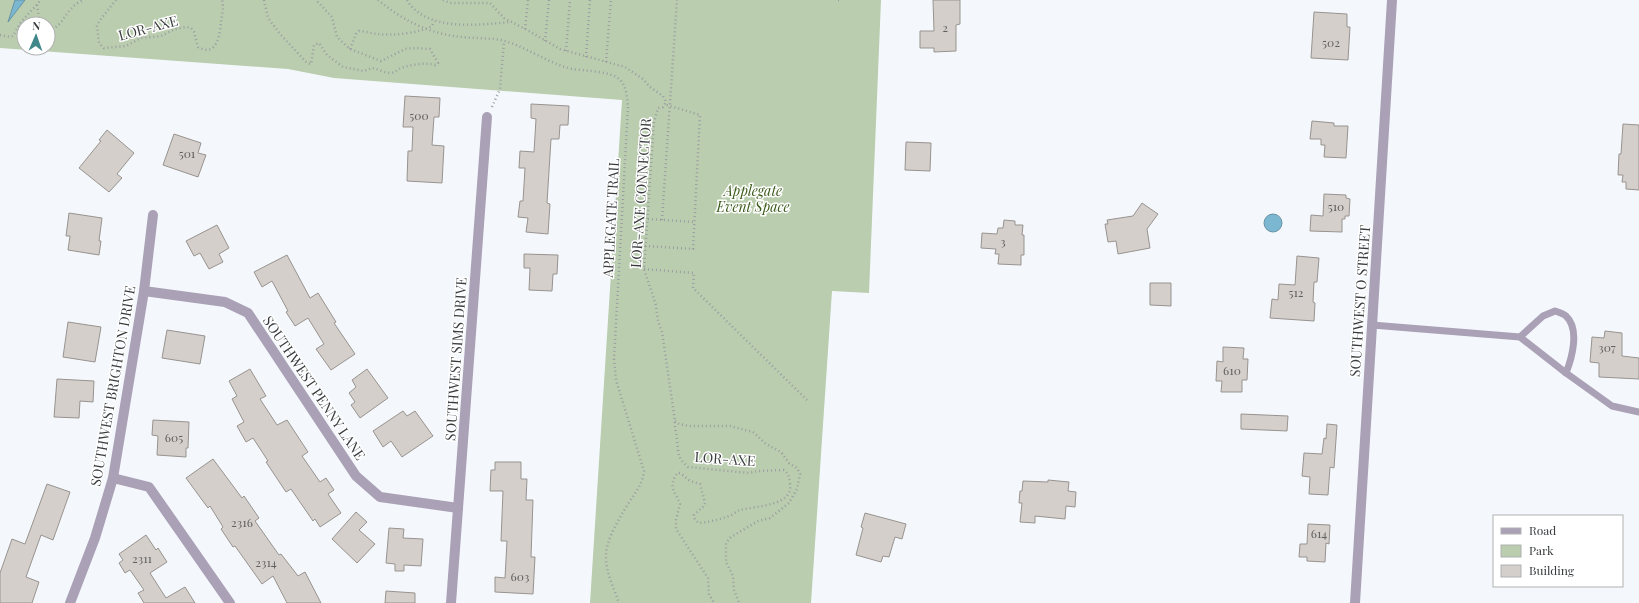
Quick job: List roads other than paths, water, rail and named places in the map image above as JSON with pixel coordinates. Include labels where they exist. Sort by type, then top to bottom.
[{"type":"street","name":"SOUTHWEST O STREET","points":[[1354,603],[1392,0]]},
{"type":"street","name":"SOUTHWEST SIMS DRIVE","points":[[451,603],[487,117]]},
{"type":"street","name":"SOUTHWEST BRIGHTON DRIVE","points":[[70,603],[95,538],[113,478],[144,291],[152,215]]},
{"type":"street","name":"SOUTHWEST PENNY LANE","points":[[144,291],[225,302],[248,313],[356,476],[380,497],[458,508]]},
{"type":"street","points":[[113,478],[149,487],[230,603]]},
{"type":"lane","points":[[1520,337],[1543,316],[1555,311],[1566,316],[1573,327],[1574,347],[1573,356],[1566,373]]},
{"type":"lane","points":[[1372,325],[1520,337],[1566,373],[1612,406],[1639,412]]},
{"type":"water","points":[[15,0],[25,0],[8,22]]},
{"type":"water","points":[[1269,214],[1277,214],[1282,219],[1280,230],[1277,232],[1269,232],[1264,227],[1264,219]]},
{"type":"park label","name":"Applegate Event Space","points":[[753,200]]}]
